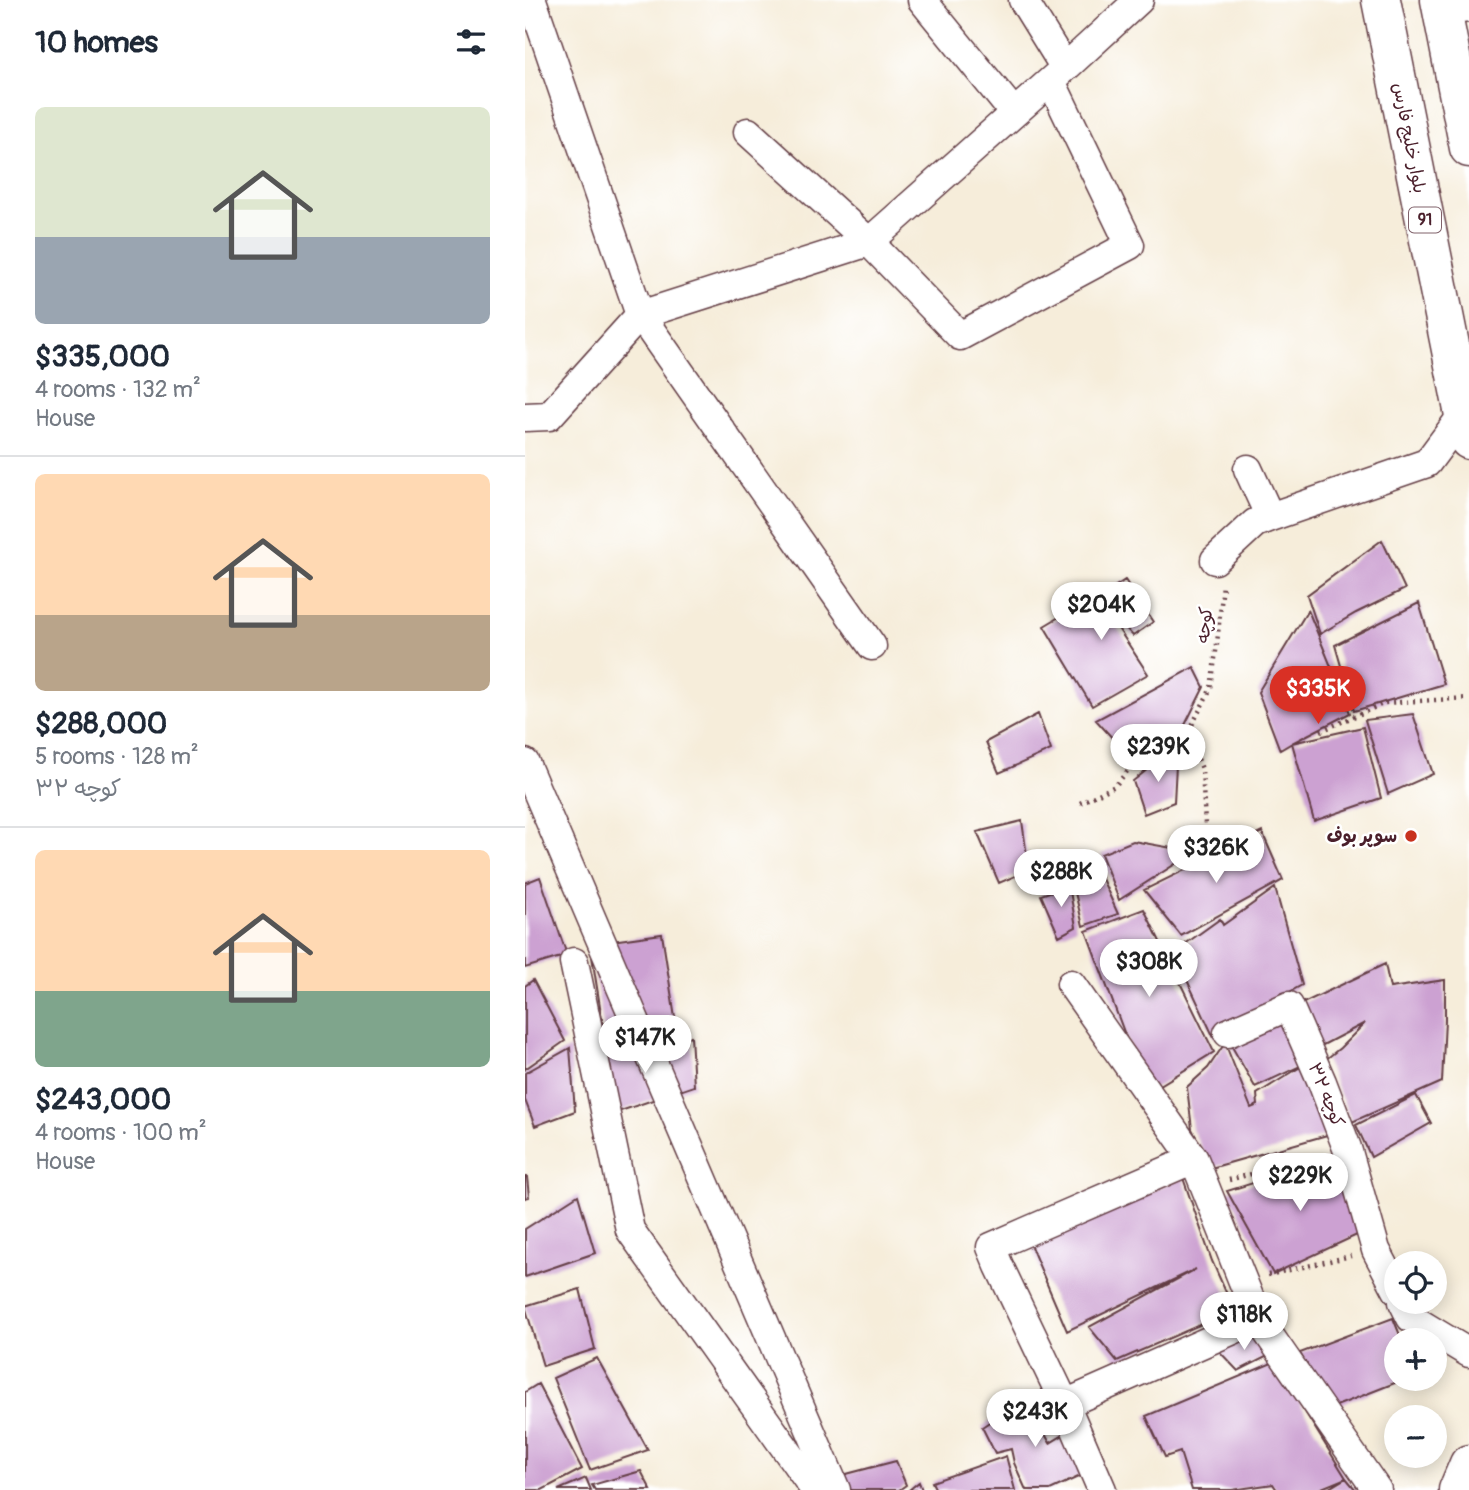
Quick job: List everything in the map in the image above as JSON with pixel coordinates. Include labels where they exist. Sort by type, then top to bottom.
[{"type":"highway","name":"بلوار خلیج فارس","points":[[1381,0],[1466,427]]},
{"type":"highway","points":[[1450,6],[1469,148]]},
{"type":"highway","points":[[1458,1490],[1469,1464]]},
{"type":"street","points":[[532,0],[640,315],[872,646]]},
{"type":"street","points":[[922,0],[1014,113]]},
{"type":"street","points":[[748,132],[869,242],[960,336],[1130,245],[1023,0]]},
{"type":"street","points":[[525,416],[549,416],[640,315],[869,242],[1139,0]]},
{"type":"street","points":[[1219,571],[1255,523],[1427,463],[1466,427]]},
{"type":"street","points":[[1248,469],[1270,517]]},
{"type":"street","points":[[525,763],[836,1490]]},
{"type":"street","points":[[574,962],[630,1230],[815,1490]]},
{"type":"street","points":[[1071,984],[1194,1159],[1258,1319],[1377,1490]]},
{"type":"street","name":"کوچه ۳۲","points":[[1228,1033],[1289,1006],[1322,1082],[1346,1148],[1376,1250],[1384,1265]]},
{"type":"street","points":[[1102,1490],[991,1247],[1194,1159]]},
{"type":"street","points":[[1409,1314],[1411,1318],[1469,1353]]},
{"type":"street","points":[[1065,1404],[1258,1319]]},
{"type":"path","name":"کوچه","points":[[1188,733],[1211,688],[1217,644],[1219,571]]},
{"type":"path","points":[[1321,731],[1385,703],[1469,698]]},
{"type":"path","points":[[1080,803],[1115,786],[1135,762],[1188,733],[1202,769],[1206,842]]},
{"type":"path","points":[[1205,1186],[1346,1148]]},
{"type":"path","points":[[1243,1281],[1376,1250]]},
{"type":"building","points":[[1382,540],[1405,589],[1320,634],[1307,595]]},
{"type":"building","points":[[1125,580],[1153,622],[1133,636],[1098,598]]},
{"type":"building","points":[[1096,595],[1148,674],[1092,706],[1044,626]]},
{"type":"building","points":[[1419,603],[1444,684],[1354,711],[1335,645]]},
{"type":"building","points":[[1308,610],[1350,713],[1280,750],[1258,692]]},
{"type":"building","points":[[1194,667],[1204,687],[1184,727],[1125,752],[1096,720]]},
{"type":"building","points":[[1038,714],[1051,750],[999,773],[986,742]]},
{"type":"building","points":[[1413,714],[1433,774],[1388,794],[1365,720]]},
{"type":"building","points":[[1363,727],[1381,798],[1314,821],[1292,743]]},
{"type":"building","points":[[1177,746],[1174,802],[1144,814],[1133,781]]},
{"type":"building","points":[[1022,821],[1029,870],[999,883],[977,832]]},
{"type":"building","points":[[1262,832],[1283,880],[1181,936],[1144,890]]},
{"type":"building","points":[[1133,841],[1194,852],[1119,900],[1101,854]]},
{"type":"building","points":[[1098,870],[1118,914],[1083,926],[1073,884]]},
{"type":"building","points":[[540,877],[567,955],[525,968],[525,883]]},
{"type":"building","points":[[1069,885],[1076,927],[1059,936],[1041,895]]},
{"type":"building","points":[[1275,888],[1302,985],[1230,1025],[1214,1038],[1174,952],[1220,919],[1223,925]]},
{"type":"building","points":[[1144,909],[1214,1052],[1147,1093],[1086,931]]},
{"type":"building","points":[[662,934],[677,1031],[607,1050],[590,944]]},
{"type":"building","points":[[1385,964],[1390,988],[1445,980],[1442,1082],[1352,1122],[1325,1060],[1365,1023],[1317,1048],[1299,1005]]},
{"type":"building","points":[[533,980],[565,1041],[525,1069],[525,986]]},
{"type":"building","points":[[1292,1015],[1334,1133],[1211,1168],[1192,1129],[1187,1087],[1208,1068],[1225,1043],[1251,1108],[1258,1105],[1257,1094],[1307,1063],[1255,1087],[1231,1045]]},
{"type":"building","points":[[691,1036],[694,1086],[606,1116],[595,1061]]},
{"type":"building","points":[[570,1048],[575,1111],[535,1126],[525,1100],[525,1073]]},
{"type":"building","points":[[1416,1095],[1431,1123],[1371,1157],[1356,1125]]},
{"type":"building","points":[[1338,1157],[1370,1229],[1273,1274],[1227,1191]]},
{"type":"building","points":[[525,1177],[529,1197],[525,1198]]},
{"type":"building","points":[[1183,1178],[1212,1261],[1234,1310],[1117,1361],[1089,1327],[1196,1269],[1067,1331],[1029,1242]]},
{"type":"building","points":[[578,1195],[595,1253],[525,1277],[525,1229]]},
{"type":"building","points":[[580,1289],[595,1349],[543,1366],[525,1306]]},
{"type":"building","points":[[1393,1318],[1397,1328],[1384,1328],[1384,1387],[1331,1408],[1300,1353]]},
{"type":"building","points":[[1249,1332],[1270,1355],[1238,1371],[1217,1349]]},
{"type":"building","points":[[597,1358],[648,1450],[590,1470],[553,1378]]},
{"type":"building","points":[[1279,1360],[1302,1407],[1346,1478],[1317,1490],[1277,1490],[1273,1484],[1232,1490],[1192,1490],[1180,1452],[1165,1457],[1146,1416]]},
{"type":"building","points":[[538,1384],[582,1469],[542,1490],[525,1490],[525,1392]]},
{"type":"building","points":[[1025,1398],[1050,1443],[1070,1431],[1087,1473],[1050,1490],[1026,1490],[1011,1449],[995,1453],[982,1427]]},
{"type":"building","points":[[1006,1456],[1015,1490],[936,1490],[932,1482]]},
{"type":"building","points":[[896,1461],[906,1485],[899,1490],[846,1490],[839,1476]]},
{"type":"building","points":[[641,1471],[651,1490],[595,1490],[592,1485]]},
{"type":"building","points":[[586,1478],[591,1490],[558,1490]]},
{"type":"building","points":[[1346,1478],[1356,1490],[1326,1490]]},
{"type":"building","points":[[919,1482],[922,1490],[909,1490]]},
{"type":"place","name":"سوپر بوف","points":[[1411,836]]}]
